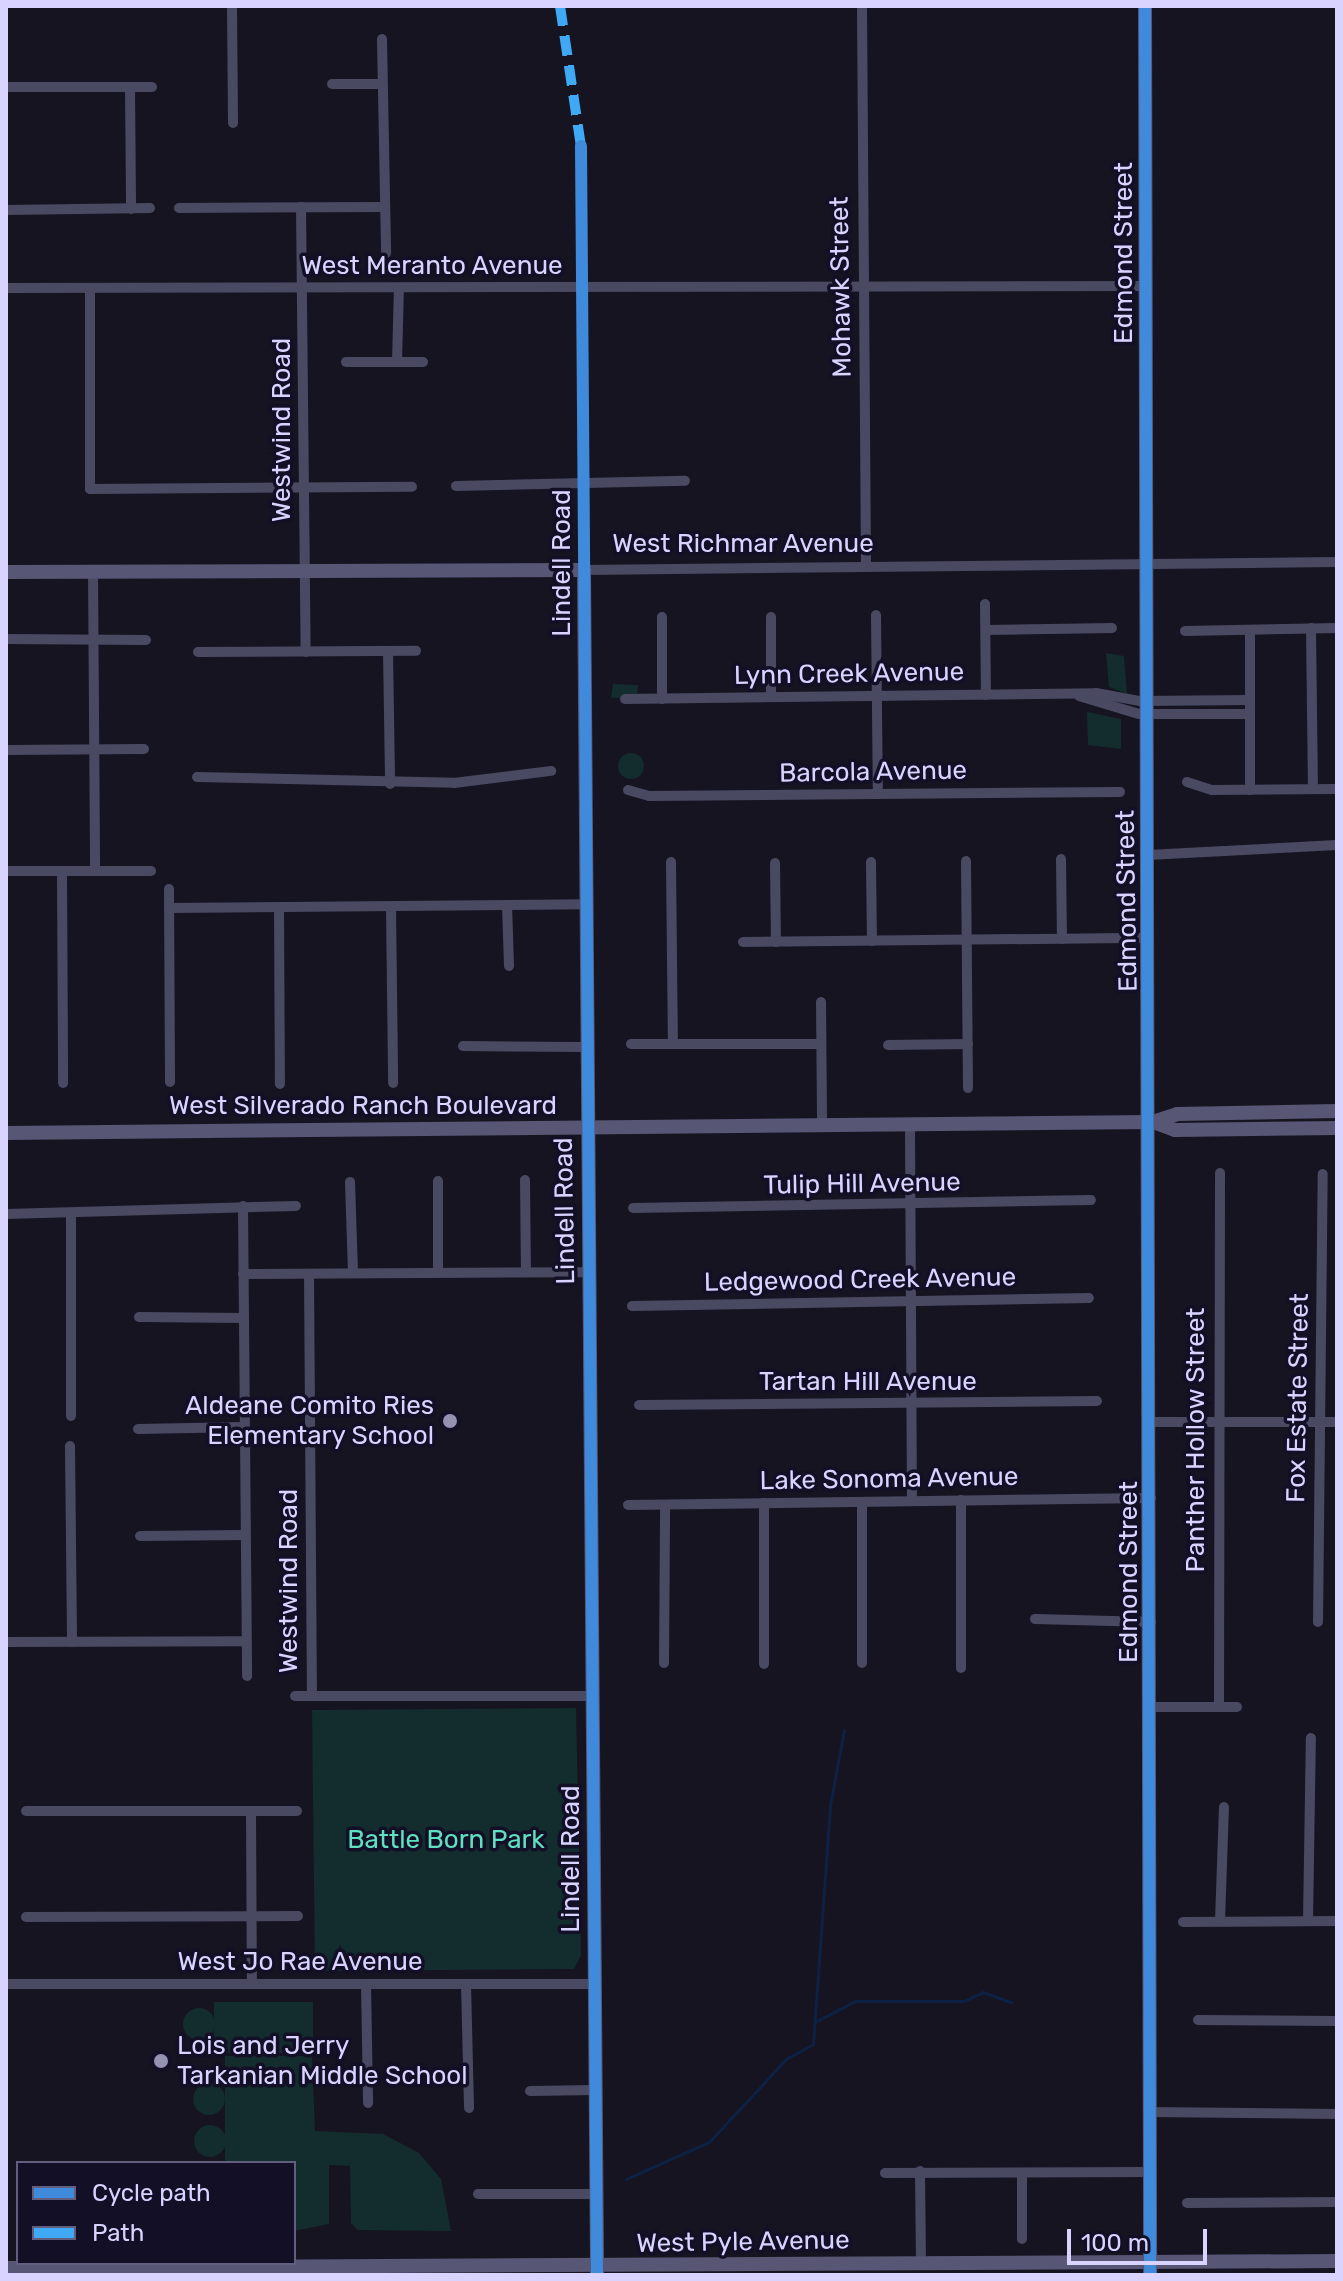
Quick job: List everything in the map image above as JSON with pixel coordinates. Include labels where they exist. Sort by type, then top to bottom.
[{"type":"street","points":[[232,6],[233,123]]},
{"type":"street","name":"Mohawk Street","points":[[862,6],[866,567]]},
{"type":"street","name":"Edmond Street","points":[[1145,6],[1148,855],[1153,1122],[1148,2112],[1145,2172],[1150,2275]]},
{"type":"street","points":[[382,39],[386,253]]},
{"type":"street","points":[[332,84],[382,84]]},
{"type":"street","points":[[6,87],[152,87]]},
{"type":"street","points":[[130,87],[131,209]]},
{"type":"street","name":"Lindell Road","points":[[581,146],[586,904],[584,1047],[596,2272]]},
{"type":"street","name":"Westwind Road","points":[[301,207],[306,652]]},
{"type":"street","points":[[179,208],[385,207]]},
{"type":"street","points":[[6,210],[150,208]]},
{"type":"street","name":"West Meranto Avenue","points":[[6,288],[1146,286]]},
{"type":"street","points":[[90,288],[90,489],[412,487]]},
{"type":"street","points":[[397,362],[399,288]]},
{"type":"street","points":[[346,362],[423,362]]},
{"type":"street","points":[[456,486],[685,481]]},
{"type":"street","name":"West Richmar Avenue","points":[[6,572],[1337,562]]},
{"type":"street","points":[[93,571],[95,871]]},
{"type":"street","points":[[985,604],[986,695]]},
{"type":"street","points":[[876,615],[878,794]]},
{"type":"street","points":[[662,617],[662,699]]},
{"type":"street","points":[[771,617],[771,697]]},
{"type":"street","points":[[986,630],[1112,628]]},
{"type":"street","points":[[1311,628],[1313,789]]},
{"type":"street","points":[[1185,631],[1337,628]]},
{"type":"street","points":[[1250,630],[1250,790]]},
{"type":"street","points":[[6,639],[146,640]]},
{"type":"street","points":[[388,651],[390,784]]},
{"type":"street","points":[[198,652],[416,651]]},
{"type":"street","name":"Lynn Creek Avenue","points":[[625,699],[1074,694],[1147,708],[1250,714]]},
{"type":"street","name":"Lynn Creek Avenue","points":[[1147,708],[1250,700]]},
{"type":"street","points":[[6,750],[144,749]]},
{"type":"street","points":[[197,777],[390,784],[551,771]]},
{"type":"street","points":[[1187,782],[1250,790],[1337,789]]},
{"type":"street","name":"Barcola Avenue","points":[[628,790],[878,794],[1120,792]]},
{"type":"street","points":[[1148,855],[1337,845]]},
{"type":"street","points":[[1061,859],[1062,939]]},
{"type":"street","points":[[966,861],[968,1088]]},
{"type":"street","points":[[671,862],[673,1044]]},
{"type":"street","points":[[871,862],[872,941]]},
{"type":"street","points":[[775,863],[776,942]]},
{"type":"street","points":[[6,871],[151,871]]},
{"type":"street","points":[[62,871],[63,1083]]},
{"type":"street","points":[[169,889],[170,1082]]},
{"type":"street","points":[[169,908],[586,904]]},
{"type":"street","points":[[507,905],[509,966]]},
{"type":"street","points":[[279,907],[280,1084]]},
{"type":"street","points":[[391,907],[393,1083]]},
{"type":"street","points":[[743,942],[1149,938]]},
{"type":"street","points":[[821,1002],[822,1126]]},
{"type":"street","points":[[631,1044],[821,1044]]},
{"type":"street","points":[[888,1045],[968,1044]]},
{"type":"street","points":[[463,1046],[584,1047]]},
{"type":"street","name":"West Silverado Ranch Boulevard","points":[[6,1133],[1153,1122],[1177,1114],[1337,1111]]},
{"type":"street","name":"West Silverado Ranch Boulevard","points":[[1153,1122],[1175,1130],[1337,1128]]},
{"type":"street","points":[[910,1126],[912,1501]]},
{"type":"street","name":"Panther Hollow Street","points":[[1219,1707],[1217,1421],[1220,1173]]},
{"type":"street","name":"Fox Estate Street","points":[[1318,1622],[1323,1174]]},
{"type":"street","points":[[525,1180],[526,1272]]},
{"type":"street","points":[[438,1181],[438,1273]]},
{"type":"street","points":[[350,1182],[353,1273]]},
{"type":"street","name":"Tulip Hill Avenue","points":[[633,1208],[910,1206],[1091,1200]]},
{"type":"street","points":[[243,1206],[247,1676]]},
{"type":"street","points":[[6,1214],[296,1206]]},
{"type":"street","points":[[71,1214],[71,1416]]},
{"type":"street","points":[[243,1274],[588,1272]]},
{"type":"street","name":"Westwind Road","points":[[309,1274],[312,1696]]},
{"type":"street","name":"Ledgewood Creek Avenue","points":[[632,1306],[1089,1298]]},
{"type":"street","points":[[139,1317],[243,1318]]},
{"type":"street","name":"Tartan Hill Avenue","points":[[639,1405],[1097,1401]]},
{"type":"street","points":[[1153,1422],[1337,1422]]},
{"type":"street","points":[[138,1429],[244,1427]]},
{"type":"street","points":[[70,1446],[72,1642]]},
{"type":"street","name":"Lake Sonoma Avenue","points":[[628,1505],[1151,1498]]},
{"type":"street","points":[[961,1500],[961,1668]]},
{"type":"street","points":[[862,1502],[862,1663]]},
{"type":"street","points":[[764,1503],[764,1664]]},
{"type":"street","points":[[664,1663],[665,1505]]},
{"type":"street","points":[[140,1536],[245,1535]]},
{"type":"street","points":[[1035,1619],[1151,1622]]},
{"type":"street","points":[[6,1642],[246,1641]]},
{"type":"street","points":[[295,1696],[592,1696]]},
{"type":"street","points":[[1150,1707],[1237,1707]]},
{"type":"street","points":[[1308,1921],[1311,1738]]},
{"type":"street","points":[[1220,1921],[1224,1807]]},
{"type":"street","points":[[26,1811],[297,1811]]},
{"type":"street","points":[[251,1811],[252,1984]]},
{"type":"street","points":[[26,1917],[298,1916]]},
{"type":"street","points":[[1183,1922],[1337,1921]]},
{"type":"street","name":"West Jo Rae Avenue","points":[[6,1984],[593,1984]]},
{"type":"street","points":[[366,1984],[368,2103]]},
{"type":"street","points":[[466,1984],[469,2108]]},
{"type":"street","points":[[1198,2020],[1337,2021]]},
{"type":"street","points":[[530,2091],[594,2090]]},
{"type":"street","points":[[1148,2112],[1337,2114]]},
{"type":"street","points":[[920,2171],[921,2262]]},
{"type":"street","points":[[885,2173],[1145,2172]]},
{"type":"street","points":[[1022,2173],[1022,2239]]},
{"type":"street","points":[[478,2194],[594,2194]]},
{"type":"street","points":[[1187,2203],[1337,2202]]},
{"type":"street","name":"West Pyle Avenue","points":[[6,2268],[48,2271],[596,2272],[921,2262],[1150,2259],[1337,2261]]},
{"type":"green space","points":[[1106,653],[1124,656],[1127,694],[1109,687]]},
{"type":"green space","points":[[613,684],[638,685],[637,697],[611,698]]},
{"type":"green space","points":[[1087,712],[1121,719],[1121,749],[1088,745]]},
{"type":"green space","points":[[631,753],[640,757],[644,766],[640,775],[631,779],[622,775],[618,766],[622,757]]},
{"type":"green space","name":"Battle Born Park","points":[[576,1708],[581,1955],[574,1969],[315,1971],[312,1710]]},
{"type":"green space","points":[[214,2002],[313,2002],[313,2053],[214,2053]]},
{"type":"green space","points":[[199,2008],[210,2013],[215,2024],[210,2035],[199,2040],[188,2035],[183,2024],[188,2013]]},
{"type":"green space","points":[[225,2056],[312,2056],[315,2131],[383,2134],[419,2153],[441,2179],[451,2231],[358,2230],[351,2223],[350,2166],[329,2165],[329,2224],[296,2231],[296,2161],[225,2161]]},
{"type":"green space","points":[[209,2083],[220,2088],[225,2099],[220,2110],[209,2115],[198,2110],[193,2099],[198,2088]]},
{"type":"green space","points":[[210,2125],[221,2130],[226,2141],[221,2152],[210,2157],[199,2152],[194,2141],[199,2130]]},
{"type":"waterway","points":[[626,2179],[709,2142],[786,2059],[813,2044],[830,1805],[844,1730]]},
{"type":"waterway","points":[[815,2022],[855,2001],[964,2001],[983,1992],[1011,2002]]},
{"type":"marked path","points":[[560,6],[581,146]]},
{"type":"cycle path","points":[[1145,6],[1150,2275]]},
{"type":"cycle path","points":[[581,146],[597,2275]]},
{"type":"place","name":"Aldeane Comito Ries Elementary School","points":[[450,1421]]},
{"type":"place","name":"Lois and Jerry Tarkanian Middle School","points":[[161,2061]]}]
